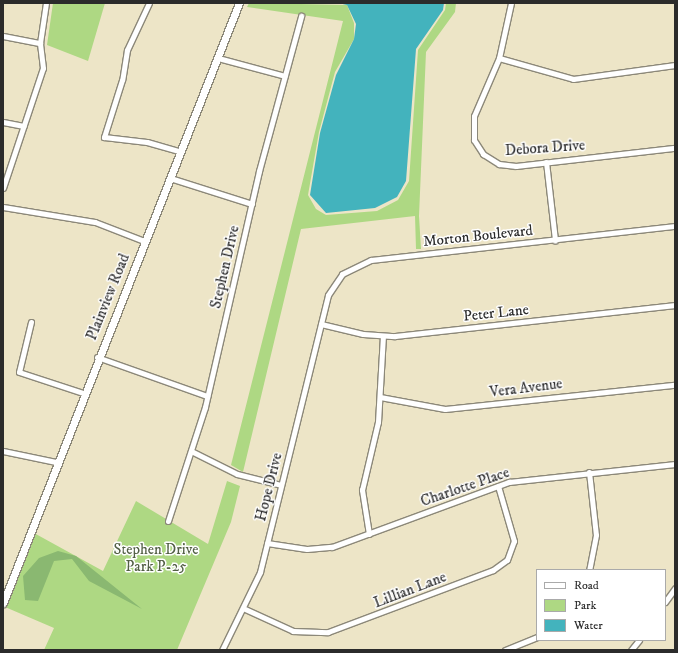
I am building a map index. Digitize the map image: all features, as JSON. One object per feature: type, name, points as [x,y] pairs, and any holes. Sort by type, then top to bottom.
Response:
[{"type":"main road","name":"Plainview Road","points":[[3,603],[97,357],[181,152],[239,3]]},
{"type":"street","points":[[3,188],[43,68],[40,43],[46,3]]},
{"type":"street","points":[[149,3],[127,50],[122,80],[104,137],[147,142],[181,152]]},
{"type":"street","name":"Debora Drive","points":[[511,3],[499,58],[474,116],[474,140],[483,154],[499,164],[546,162],[675,148]]},
{"type":"street","name":"Stephen Drive","points":[[168,521],[208,396],[252,204],[301,16]]},
{"type":"street","points":[[3,36],[40,43]]},
{"type":"street","points":[[218,58],[285,76]]},
{"type":"street","points":[[499,58],[573,79],[675,65]]},
{"type":"street","points":[[3,122],[24,126]]},
{"type":"street","points":[[546,162],[555,240]]},
{"type":"street","points":[[170,178],[252,204]]},
{"type":"street","points":[[3,207],[95,222],[144,241]]},
{"type":"street","name":"Morton Boulevard","points":[[321,324],[333,284],[348,269],[362,262],[675,226]]},
{"type":"street","name":"Peter Lane","points":[[321,324],[383,336],[675,305]]},
{"type":"street","points":[[31,322],[19,372],[83,393]]},
{"type":"street","name":"Hope Drive","points":[[222,650],[245,609],[267,543],[321,324]]},
{"type":"street","points":[[369,534],[362,490],[380,398],[383,336]]},
{"type":"street","points":[[97,357],[208,396]]},
{"type":"street","name":"Vera Avenue","points":[[380,398],[450,408],[675,385]]},
{"type":"street","points":[[191,450],[237,474],[281,485]]},
{"type":"street","points":[[3,451],[32,454],[56,462]]},
{"type":"street","name":"Charlotte Place","points":[[267,543],[320,548],[369,534],[498,486],[522,480],[675,464]]},
{"type":"street","points":[[589,472],[596,535],[589,569]]},
{"type":"street","name":"Lillian Lane","points":[[245,609],[293,631],[328,632],[493,570],[507,560],[514,541],[498,486]]},
{"type":"street","points":[[666,601],[675,588]]},
{"type":"street","points":[[505,650],[536,637]]},
{"type":"street","points":[[632,650],[637,641]]},
{"type":"green space","points":[[53,3],[105,3],[88,61],[47,45]]},
{"type":"green space","points":[[249,3],[347,5],[354,23],[354,39],[335,72],[319,132],[308,195],[316,209],[326,215],[377,211],[398,200],[409,181],[418,50],[445,10],[446,3],[456,3],[455,12],[426,52],[419,216],[421,249],[416,249],[415,216],[301,229],[243,472],[231,465],[343,21],[247,7]]},
{"type":"green space","name":"Stephen Drive Park P-25","points":[[227,481],[240,486],[231,522],[177,650],[44,650],[54,628],[5,607],[34,533],[103,571],[136,501],[208,544]]},
{"type":"green space","points":[[58,551],[76,556],[142,609],[89,581],[72,559],[54,561],[38,601],[25,600],[23,576],[39,558]]},
{"type":"water","points":[[338,3],[444,3],[443,10],[416,49],[406,181],[397,197],[375,208],[326,213],[310,195],[320,133],[336,75],[354,39],[356,24],[347,5]]}]
